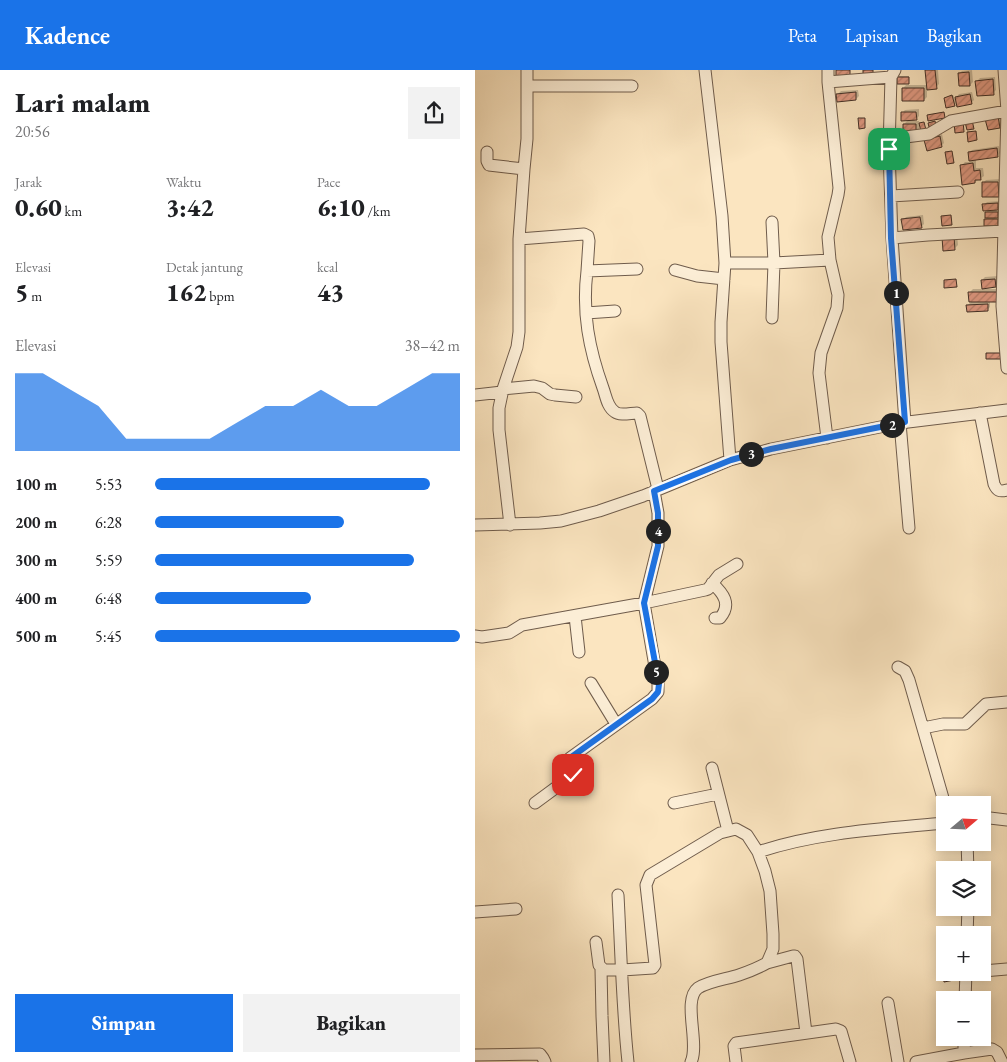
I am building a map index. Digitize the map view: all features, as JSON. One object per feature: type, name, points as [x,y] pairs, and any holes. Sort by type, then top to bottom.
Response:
[{"type":"street","points":[[510,525],[499,430],[499,408],[517,347],[519,332],[519,239],[523,169],[527,139],[527,70]]},
{"type":"street","points":[[705,70],[722,216],[725,263],[721,342],[731,460]]},
{"type":"street","points":[[1004,70],[1007,136],[1003,231],[1007,368]]},
{"type":"street","points":[[827,438],[819,362],[837,308],[838,295],[830,260],[828,237],[839,188],[828,76],[893,74],[890,139],[891,238],[909,528]]},
{"type":"street","points":[[528,86],[632,86]]},
{"type":"street","points":[[890,139],[929,134],[951,121],[1007,111]]},
{"type":"street","points":[[487,152],[489,164],[523,169]]},
{"type":"street","points":[[891,196],[958,192]]},
{"type":"street","points":[[772,222],[774,263],[772,318]]},
{"type":"street","points":[[891,238],[1003,231]]},
{"type":"street","points":[[519,239],[584,234],[588,236],[585,284],[590,347],[609,406],[615,413],[637,413],[643,423],[656,490],[658,513],[658,546],[644,603],[659,684],[658,692],[652,699],[570,758],[569,762],[573,775],[535,803]]},
{"type":"street","points":[[725,263],[830,260]]},
{"type":"street","points":[[587,271],[637,269]]},
{"type":"street","points":[[675,270],[697,276],[724,279]]},
{"type":"street","points":[[586,313],[615,311]]},
{"type":"street","points":[[475,395],[534,386],[542,388],[550,394],[575,397]]},
{"type":"street","points":[[475,525],[510,525],[561,521],[619,504],[731,460],[771,449],[903,423],[1007,410]]},
{"type":"street","points":[[979,413],[994,484],[999,491],[1007,490]]},
{"type":"street","points":[[475,636],[482,637],[509,633],[521,625],[705,590],[719,575],[737,564]]},
{"type":"street","points":[[712,583],[721,590],[725,602],[723,615],[715,618]]},
{"type":"street","points":[[575,616],[579,652]]},
{"type":"street","points":[[898,667],[902,668],[907,674],[942,796]]},
{"type":"street","points":[[591,683],[617,724]]},
{"type":"street","points":[[923,728],[943,724],[965,724],[986,704],[1007,702]]},
{"type":"street","points":[[711,768],[728,831]]},
{"type":"street","points":[[674,803],[718,794]]},
{"type":"street","points":[[991,818],[1007,820]]},
{"type":"street","points":[[758,852],[782,844],[807,839],[887,828],[936,824]]},
{"type":"street","points":[[601,969],[653,968],[655,964],[646,884],[650,875],[720,833],[736,829],[747,836],[758,852],[765,871],[773,934],[773,949],[767,963]]},
{"type":"street","points":[[617,895],[623,1009],[628,1062]]},
{"type":"street","points":[[475,912],[516,910]]},
{"type":"street","points":[[596,942],[601,969],[604,1062]]},
{"type":"street","points":[[691,1062],[694,1051],[691,1008],[693,994],[698,988],[739,975],[767,963],[793,956],[797,959],[807,1032]]},
{"type":"street","points":[[991,971],[1007,969]]},
{"type":"street","points":[[888,1003],[899,1062]]},
{"type":"street","points":[[736,1062],[733,1046],[736,1044],[836,1028],[841,1030],[850,1062]]},
{"type":"street","points":[[964,1046],[964,1053]]},
{"type":"street","points":[[916,1062],[992,1049],[997,1052],[1002,1062]]},
{"type":"street","points":[[475,1055],[540,1054],[545,1062]]},
{"type":"building","points":[[836,70],[850,70],[850,78],[836,79]]},
{"type":"building","points":[[863,70],[873,70],[873,74],[863,74]]},
{"type":"building","points":[[925,70],[935,70],[937,89],[927,90]]},
{"type":"building","points":[[969,72],[970,86],[959,86],[958,73]]},
{"type":"building","points":[[897,77],[909,77],[909,84],[897,84]]},
{"type":"building","points":[[993,79],[994,95],[977,96],[975,81]]},
{"type":"building","points":[[902,88],[924,88],[924,101],[902,101]]},
{"type":"building","points":[[856,92],[856,100],[837,102],[836,94]]},
{"type":"building","points":[[970,94],[972,104],[957,107],[955,97]]},
{"type":"building","points":[[952,95],[955,106],[946,108],[944,98]]},
{"type":"building","points":[[901,112],[916,112],[917,120],[901,121]]},
{"type":"building","points":[[944,112],[945,118],[928,121],[927,115]]},
{"type":"building","points":[[998,116],[1000,128],[988,130],[985,119]]},
{"type":"building","points":[[858,118],[865,118],[865,128],[859,129]]},
{"type":"building","points":[[972,120],[974,129],[967,130],[965,122]]},
{"type":"building","points":[[935,121],[936,126],[929,127],[928,123]]},
{"type":"building","points":[[963,121],[964,132],[955,133],[954,122]]},
{"type":"building","points":[[924,122],[926,130],[921,132],[919,123]]},
{"type":"building","points":[[903,124],[916,124],[916,133],[903,133]]},
{"type":"building","points":[[976,131],[977,140],[968,142],[967,132]]},
{"type":"building","points":[[871,136],[887,136],[887,144],[871,145]]},
{"type":"building","points":[[940,136],[942,147],[927,151],[924,140]]},
{"type":"building","points":[[997,148],[998,157],[969,161],[968,152]]},
{"type":"building","points":[[887,150],[888,161],[877,162],[876,151]]},
{"type":"building","points":[[952,151],[954,163],[947,164],[945,152]]},
{"type":"building","points":[[902,152],[903,164],[894,164],[894,153]]},
{"type":"building","points":[[973,163],[974,171],[980,170],[981,180],[975,180],[975,183],[962,185],[960,165]]},
{"type":"building","points":[[982,182],[998,182],[999,197],[982,197]]},
{"type":"building","points":[[998,203],[998,210],[983,211],[982,204]]},
{"type":"building","points":[[985,212],[998,212],[998,218],[985,218]]},
{"type":"building","points":[[951,215],[952,225],[942,226],[941,216]]},
{"type":"building","points":[[920,217],[922,228],[903,230],[901,219]]},
{"type":"building","points":[[984,219],[998,219],[998,226],[984,226]]},
{"type":"building","points":[[954,236],[955,250],[943,251],[942,237]]},
{"type":"building","points":[[956,279],[957,287],[944,288],[944,280]]},
{"type":"building","points":[[995,279],[996,287],[982,289],[981,280]]},
{"type":"building","points":[[968,292],[999,292],[999,302],[969,302]]},
{"type":"building","points":[[988,304],[988,311],[967,312],[966,305]]},
{"type":"building","points":[[986,353],[1000,353],[1001,359],[986,359]]},
{"type":"route","points":[[573,775],[569,762],[570,758],[652,699],[658,692],[659,684],[644,603],[658,546],[658,513],[654,491],[731,460],[771,449],[905,422],[891,238],[889,149]]}]
